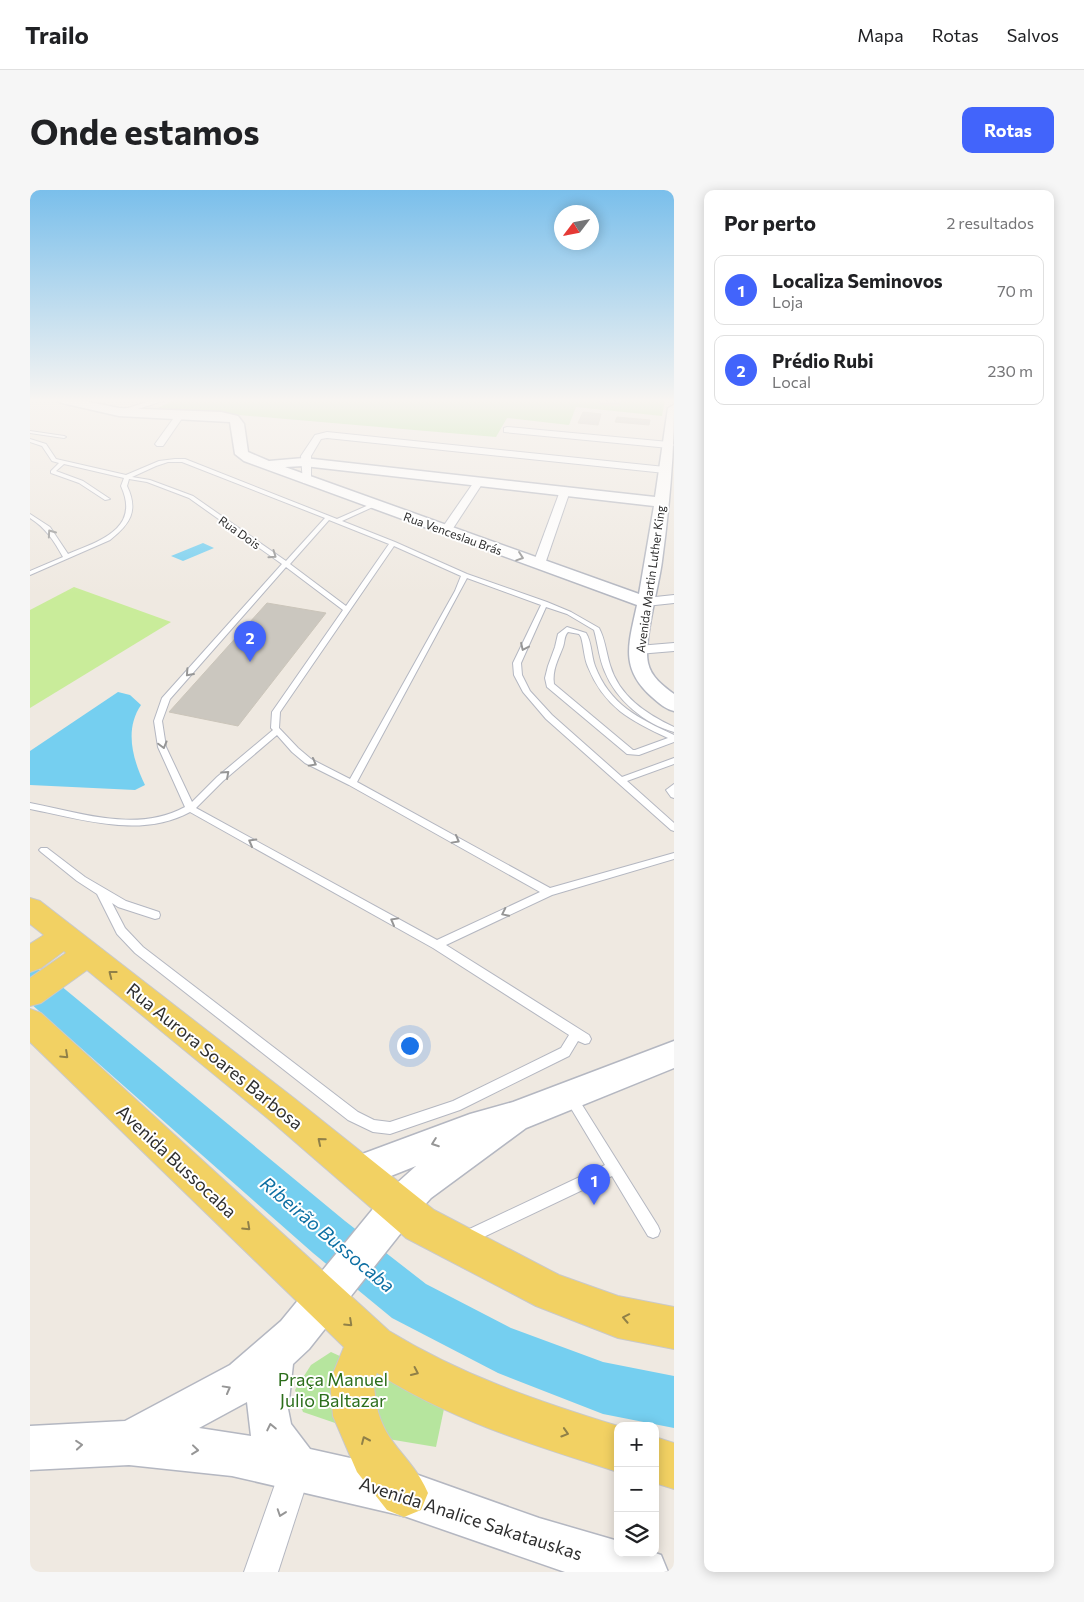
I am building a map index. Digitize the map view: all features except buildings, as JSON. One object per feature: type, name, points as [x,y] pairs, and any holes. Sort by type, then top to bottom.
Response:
[{"type":"main road","name":"Rua Aurora Soares Barbosa","points":[[30,908],[60,952],[358,1172],[420,1224],[550,1292],[618,1317],[674,1328]]},
{"type":"main road","points":[[30,994],[60,952]]},
{"type":"main road","name":"Avenida Bussocaba","points":[[30,1022],[329,1294],[374,1346],[404,1367],[526,1420],[614,1448]]},
{"type":"main road","points":[[374,1346],[360,1360],[352,1382],[355,1416],[373,1456],[404,1493]]},
{"type":"main road","points":[[659,1461],[674,1466]]},
{"type":"street","name":"Rua Venceslau Brás","points":[[264,464],[646,602]]},
{"type":"street","points":[[304,464],[306,480]]},
{"type":"street","points":[[327,464],[661,502]]},
{"type":"street","points":[[612,464],[665,470]]},
{"type":"street","name":"Avenida Martin Luther King","points":[[666,464],[654,562],[638,650],[638,663],[647,682],[674,705]]},
{"type":"street","points":[[446,531],[479,481]]},
{"type":"street","points":[[539,564],[565,491]]},
{"type":"street","points":[[646,602],[674,599]]},
{"type":"street","points":[[638,650],[674,647]]},
{"type":"street","points":[[358,1172],[462,1133],[514,1117],[674,1054]]},
{"type":"street","points":[[130,1442],[245,1380],[273,1357],[295,1335],[399,1206],[418,1186],[514,1117]]},
{"type":"street","points":[[261,1572],[296,1467],[271,1433],[267,1409],[273,1357]]},
{"type":"street","name":"Avenida Analice Sakatauskas","points":[[32,1449],[130,1442],[232,1454],[404,1493],[539,1542],[644,1572]]},
{"type":"lane","points":[[60,464],[53,472],[81,482],[106,499]]},
{"type":"lane","name":"Rua Dois","points":[[73,464],[148,481],[191,497],[348,610]]},
{"type":"lane","points":[[30,573],[108,540],[122,526],[131,507],[132,500],[124,482],[127,477],[156,464]]},
{"type":"lane","points":[[194,464],[394,544],[465,575],[569,613],[597,629],[615,688],[653,721],[674,730]]},
{"type":"lane","points":[[274,502],[280,499]]},
{"type":"lane","points":[[337,521],[373,505]]},
{"type":"lane","points":[[30,516],[45,524],[53,532],[66,557]]},
{"type":"lane","points":[[101,891],[121,931],[139,950],[353,1116],[373,1126],[390,1128],[456,1106],[566,1052],[581,1036],[437,945],[190,808],[162,747],[158,721],[166,698],[328,518]]},
{"type":"lane","points":[[394,544],[276,712],[274,721],[276,732],[308,761],[352,782],[549,892]]},
{"type":"lane","points":[[352,782],[458,591],[465,575]]},
{"type":"lane","points":[[545,603],[517,663],[518,675],[527,692],[549,717],[674,828]]},
{"type":"lane","points":[[567,630],[582,633],[586,638],[586,650],[591,667],[608,697],[624,711],[674,739],[636,753],[630,752],[550,685],[548,677],[551,664],[562,642],[562,634],[567,630]]},
{"type":"lane","points":[[30,806],[124,823],[154,822],[176,816],[190,808],[254,749],[276,732]]},
{"type":"lane","points":[[621,780],[674,761]]},
{"type":"lane","points":[[674,787],[670,790],[674,795]]},
{"type":"lane","points":[[44,850],[81,879],[122,904],[155,915]]},
{"type":"lane","points":[[437,945],[549,892],[674,856]]},
{"type":"lane","points":[[570,1095],[654,1231]]},
{"type":"lane","points":[[456,1244],[614,1168]]},
{"type":"green space","points":[[74,587],[171,622],[30,708],[30,610]]},
{"type":"green space","name":"Praça Manuel Julio Baltazar","points":[[331,1352],[445,1404],[436,1447],[376,1437],[303,1412],[295,1390],[311,1365]]},
{"type":"water","points":[[203,543],[214,548],[183,561],[171,556]]},
{"type":"water","points":[[118,692],[130,695],[141,705],[133,725],[132,745],[145,785],[135,790],[30,785],[30,751]]},
{"type":"waterway","name":"Ribeirão Bussocaba","points":[[30,981],[329,1237],[409,1301],[498,1348],[603,1388],[674,1402]]},
{"type":"place","name":"Prédio Rubi","points":[[250,662]]},
{"type":"place","name":"Localiza Seminovos","points":[[594,1205]]}]
